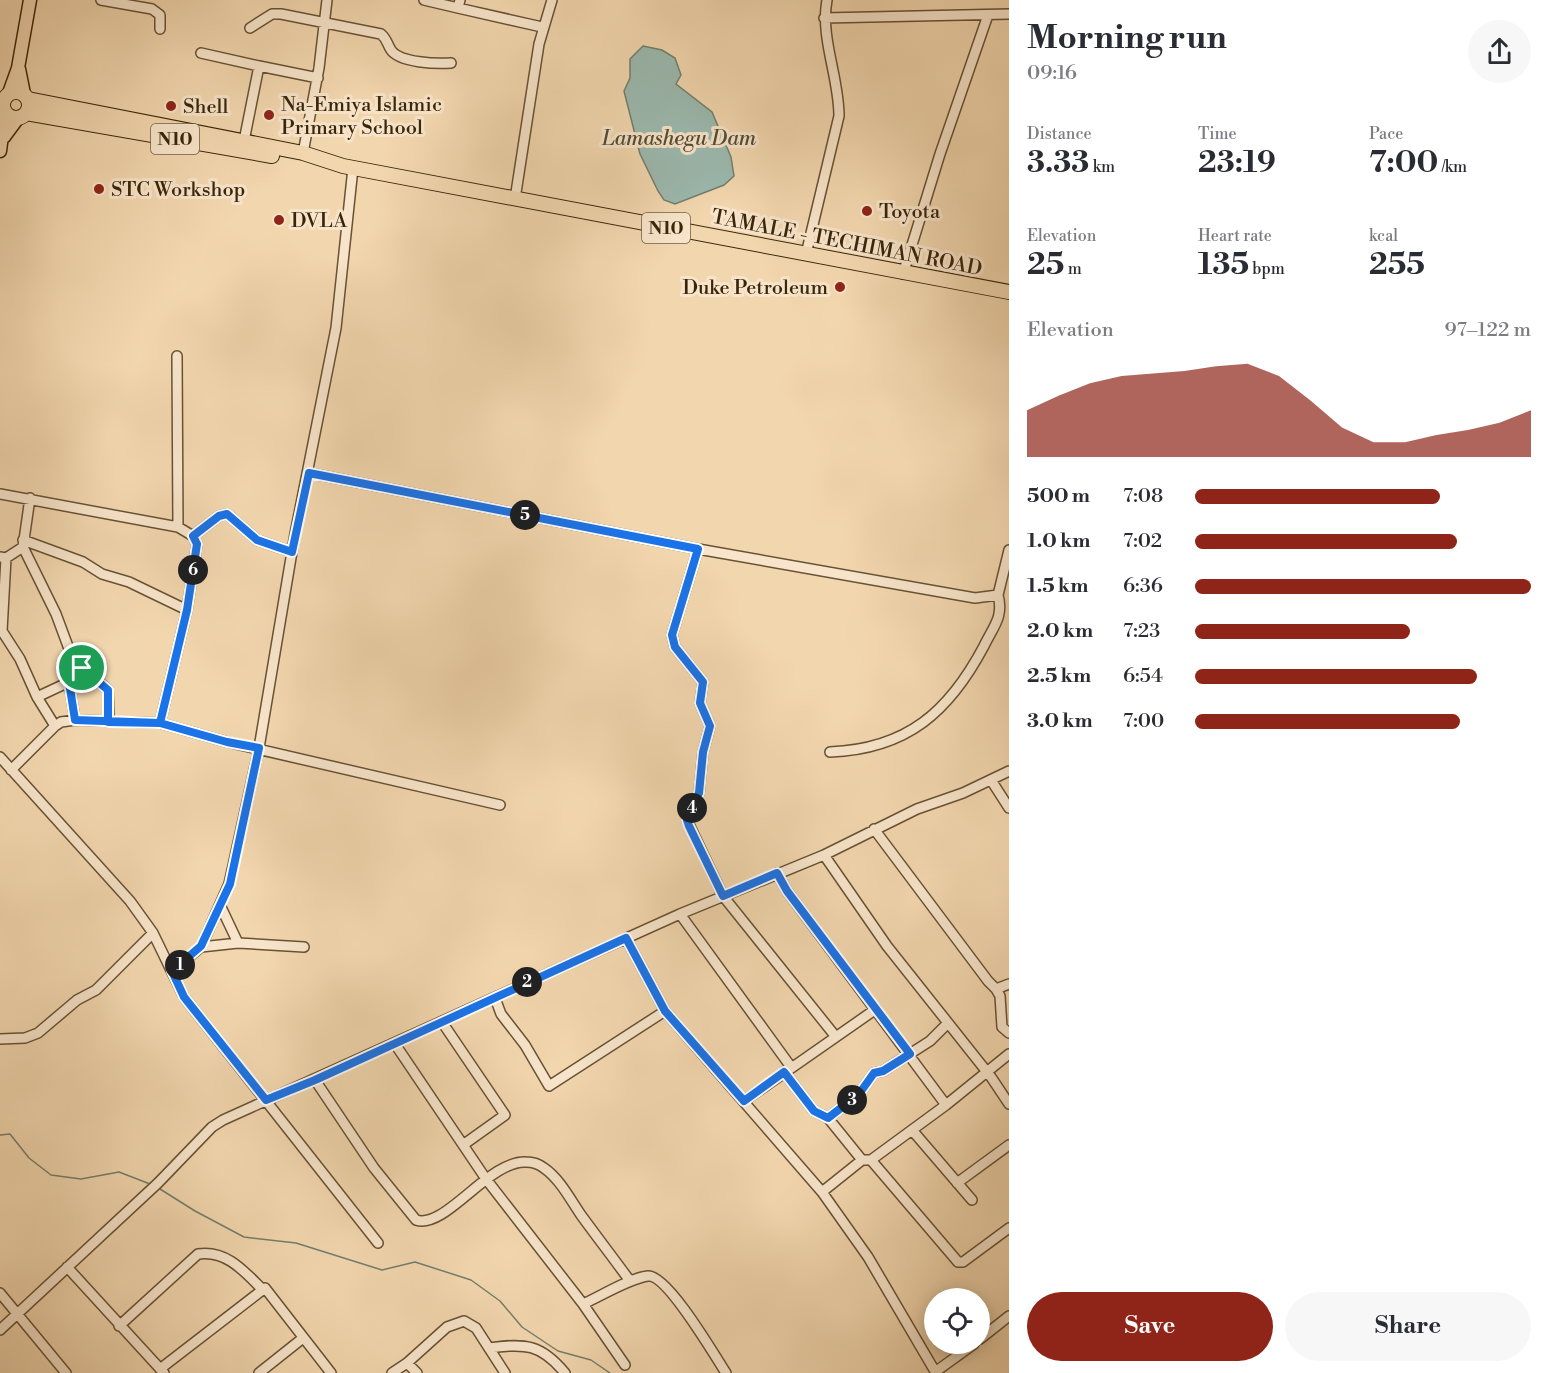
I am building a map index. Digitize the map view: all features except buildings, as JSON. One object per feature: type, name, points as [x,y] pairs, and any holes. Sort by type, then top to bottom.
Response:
[{"type":"highway","name":"N10","points":[[12,104],[206,139],[313,162],[324,161]]},
{"type":"highway","name":"N10","points":[[206,139],[244,141],[303,153],[324,161]]},
{"type":"highway","name":"TAMALE - TECHIMAN ROAD","points":[[324,161],[903,274],[1009,292]]},
{"type":"main road","points":[[0,151],[12,104],[30,0]]},
{"type":"street","points":[[101,0],[152,9],[160,15],[160,29]]},
{"type":"street","points":[[303,153],[318,78],[327,0]]},
{"type":"street","points":[[424,0],[459,4],[542,27]]},
{"type":"street","points":[[515,199],[542,27],[552,0]]},
{"type":"street","points":[[806,254],[839,116],[839,94],[824,18],[827,0]]},
{"type":"street","points":[[250,28],[276,14],[325,22],[381,34],[394,53],[407,59],[436,65],[451,63]]},
{"type":"street","points":[[824,18],[1009,14]]},
{"type":"street","points":[[903,274],[940,154],[988,15]]},
{"type":"street","points":[[201,53],[318,78]]},
{"type":"street","points":[[244,141],[259,66]]},
{"type":"street","points":[[172,971],[201,946],[209,923],[230,884],[259,748],[292,552],[336,328],[353,168]]},
{"type":"street","points":[[177,356],[177,527]]},
{"type":"street","points":[[309,473],[698,549],[975,598],[998,595]]},
{"type":"street","points":[[0,494],[177,527],[193,536],[197,544],[187,610],[160,723]]},
{"type":"street","points":[[30,498],[23,544],[56,614],[69,649],[82,668],[108,690],[108,722]]},
{"type":"street","points":[[193,536],[219,516],[227,514],[257,540],[292,552]]},
{"type":"street","points":[[23,544],[3,557],[2,631],[20,659],[37,698],[55,726]]},
{"type":"street","points":[[23,544],[129,582],[187,610]]},
{"type":"street","points":[[698,549],[672,642],[703,682],[700,703],[710,726],[703,752],[699,793],[687,820],[723,896],[836,1037]]},
{"type":"street","points":[[830,753],[873,748],[921,725],[939,712],[971,671],[1000,618],[1001,606],[998,595],[1009,553]]},
{"type":"street","points":[[37,698],[69,682],[82,668]]},
{"type":"street","points":[[69,682],[75,720]]},
{"type":"street","points":[[11,770],[61,722],[75,720],[160,723],[227,742],[500,805]]},
{"type":"street","points":[[0,758],[130,901],[153,933],[184,997],[378,1243]]},
{"type":"street","points":[[0,1330],[158,1183],[212,1127],[266,1100],[315,1080],[626,938],[824,855],[874,829],[1009,771]]},
{"type":"street","points":[[991,780],[1009,808]]},
{"type":"street","points":[[874,829],[967,956],[996,989],[1000,996],[1002,1027],[1009,1034]]},
{"type":"street","points":[[824,855],[887,946],[947,1024],[987,1071],[1009,1104]]},
{"type":"street","points":[[777,873],[787,891],[946,1105]]},
{"type":"street","points":[[220,905],[238,943]]},
{"type":"street","points":[[680,914],[814,1111],[828,1118],[958,1262],[963,1262],[1009,1228]]},
{"type":"street","points":[[0,1039],[25,1038],[38,1033],[77,1000],[96,990],[153,933]]},
{"type":"street","points":[[626,938],[665,1011],[822,1192],[868,1257],[935,1373],[961,1354]]},
{"type":"street","points":[[201,946],[238,943],[304,947]]},
{"type":"street","points":[[996,989],[1009,984]]},
{"type":"street","points":[[495,998],[501,1014],[525,1045],[549,1086],[665,1011]]},
{"type":"street","points":[[744,1101],[876,1009]]},
{"type":"street","points":[[442,1022],[505,1115],[463,1144]]},
{"type":"street","points":[[828,1118],[859,1094],[874,1073],[883,1071],[910,1054],[937,1035],[947,1024]]},
{"type":"street","points":[[394,1044],[486,1179],[583,1304],[625,1365]]},
{"type":"street","points":[[822,1192],[946,1105],[1009,1054]]},
{"type":"street","points":[[315,1080],[374,1168],[416,1220],[422,1222],[436,1218],[486,1179],[519,1162],[532,1162],[544,1168],[559,1182],[630,1281]]},
{"type":"street","points":[[912,1130],[972,1200]]},
{"type":"street","points":[[957,1183],[1009,1145]]},
{"type":"street","points":[[119,1326],[198,1254],[210,1252],[235,1262],[262,1288],[268,1289],[331,1373]]},
{"type":"street","points":[[67,1267],[162,1371],[262,1288]]},
{"type":"street","points":[[583,1304],[630,1281],[648,1276],[658,1278],[665,1284],[726,1373]]},
{"type":"street","points":[[0,1293],[19,1313],[66,1373]]},
{"type":"street","points":[[990,1332],[1009,1316]]},
{"type":"street","points":[[392,1373],[407,1363],[447,1327],[459,1321],[472,1325],[505,1373]]},
{"type":"street","points":[[259,1373],[303,1338]]},
{"type":"street","points":[[489,1348],[523,1345],[535,1348],[548,1355],[565,1373]]},
{"type":"street","points":[[407,1363],[417,1373]]},
{"type":"water","name":"Lamashegu Dam","points":[[643,46],[662,50],[675,58],[681,75],[676,84],[712,112],[731,157],[734,176],[724,185],[675,204],[664,200],[640,154],[624,91],[630,78],[630,59]]},
{"type":"waterway","points":[[0,1135],[10,1134],[29,1158],[51,1175],[81,1179],[119,1172],[150,1184]]},
{"type":"waterway","points":[[160,1189],[244,1237],[296,1243],[382,1270],[415,1262],[471,1280],[500,1301],[522,1327],[558,1351],[591,1360],[610,1373]]},
{"type":"place","name":"Shell","points":[[171,106]]},
{"type":"place","name":"Na-Emiya Islamic Primary School","points":[[269,115]]},
{"type":"place","name":"STC Workshop","points":[[99,189]]},
{"type":"place","name":"Toyota","points":[[867,211]]},
{"type":"place","name":"DVLA","points":[[279,220]]},
{"type":"place","name":"Duke Petroleum","points":[[840,287]]},
{"type":"route","points":[[82,668],[69,682],[75,720],[108,722],[160,723],[187,610],[197,544],[193,536],[214,519],[227,514],[257,540],[292,552],[309,473],[698,549],[672,635],[675,647],[703,682],[700,703],[710,726],[703,752],[699,793],[688,815],[689,826],[723,896],[777,873],[787,891],[910,1054],[883,1071],[874,1073],[859,1094],[828,1118],[814,1111],[784,1072],[744,1101],[665,1011],[626,938],[315,1080],[266,1100],[197,1016],[184,997],[172,971],[201,946],[209,923],[230,884],[259,748],[227,742],[160,723],[108,722],[108,690],[82,668]]}]
